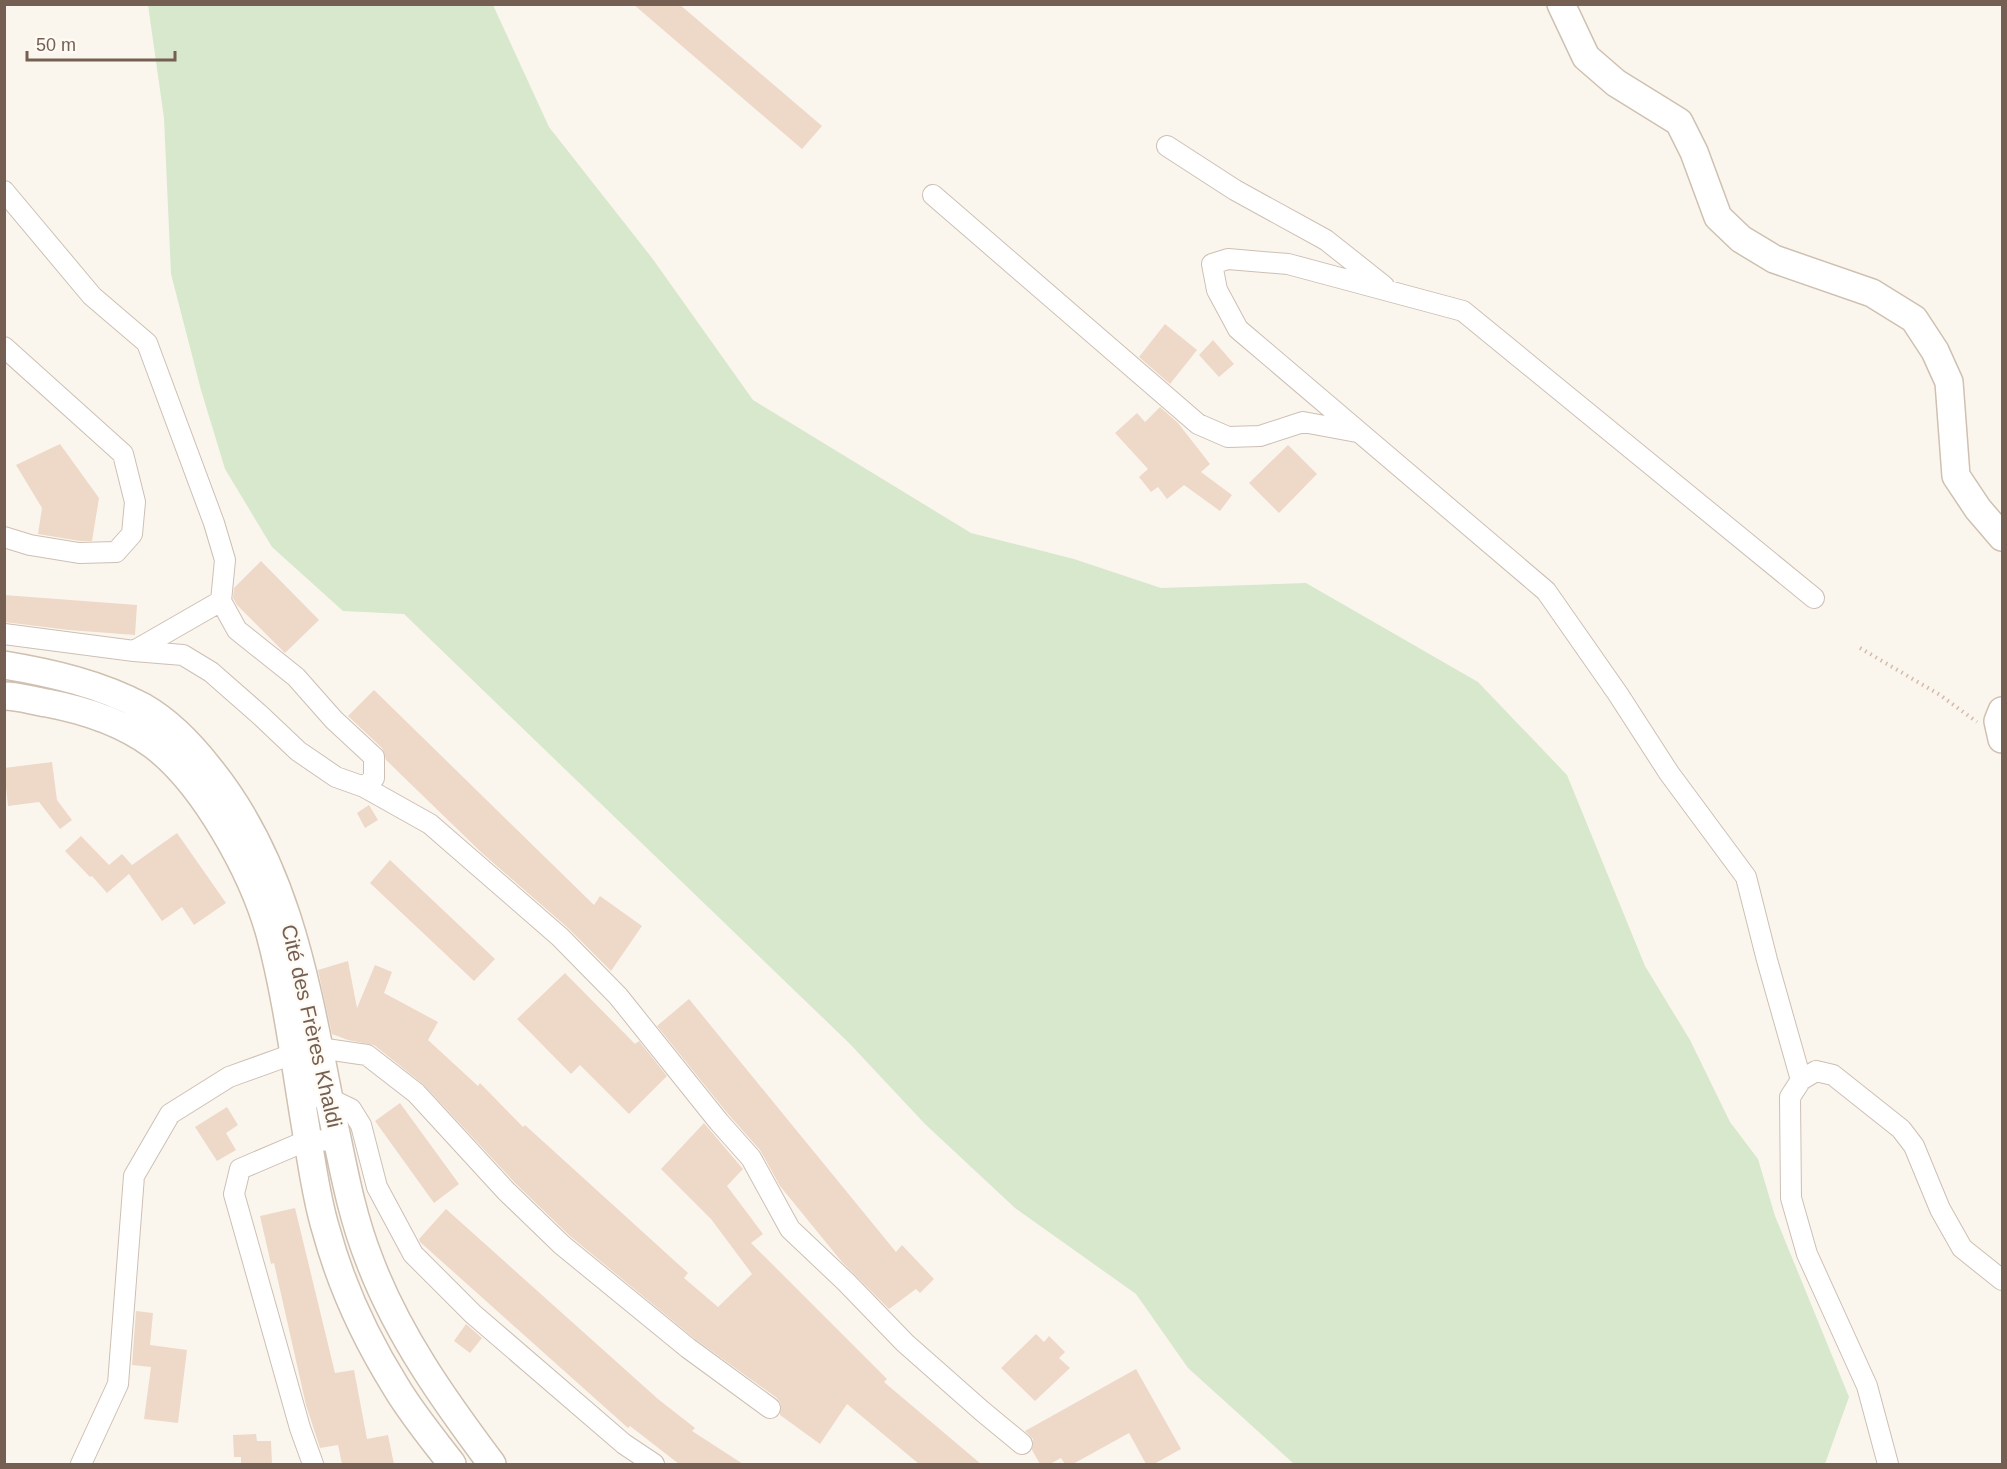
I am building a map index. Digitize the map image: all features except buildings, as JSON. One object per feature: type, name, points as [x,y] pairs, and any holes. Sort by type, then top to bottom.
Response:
[{"type":"main road","points":[[1561,4],[1586,57],[1616,82],[1679,122],[1694,152],[1718,217],[1741,239],[1774,259],[1872,293],[1914,319],[1935,351],[1949,382],[1956,476],[1978,509],[2002,537]]},
{"type":"main road","name":"Cité des Frères Khaldi","points":[[4,665],[47,672],[98,688],[143,708],[169,725],[197,753],[228,790],[256,839],[276,882],[301,963],[347,1188],[368,1257],[390,1308],[422,1364],[458,1419],[492,1464]]},
{"type":"main road","name":"Cité des Frères Khaldi","points":[[4,696],[81,709],[127,729],[154,746],[192,785],[234,847],[254,888],[269,931],[279,972],[325,1229],[350,1298],[396,1387],[452,1464]]},
{"type":"street","points":[[1167,146],[1234,190],[1326,240],[1391,292]]},
{"type":"street","points":[[4,191],[92,296],[147,343],[214,523],[225,560],[221,601],[237,630],[296,676],[334,720],[374,757],[374,778],[364,787]]},
{"type":"street","points":[[933,195],[1198,424],[1228,437],[1260,436],[1303,422],[1360,433]]},
{"type":"street","points":[[1801,1080],[1746,877],[1669,773],[1618,694],[1546,591],[1238,329],[1217,290],[1212,264],[1228,259],[1288,264],[1463,311],[1814,598]]},
{"type":"street","points":[[4,347],[123,454],[135,502],[132,534],[117,552],[79,553],[30,545],[4,537]]},
{"type":"street","points":[[134,651],[221,601]]},
{"type":"street","points":[[4,634],[183,655],[210,672],[298,751],[336,777],[364,787],[430,824],[560,936],[618,996],[719,1122],[751,1158],[790,1229],[905,1343],[982,1411],[1023,1443]]},
{"type":"street","points":[[81,1464],[118,1384],[134,1176],[170,1114],[229,1077],[293,1054],[319,1048],[367,1055],[416,1094],[506,1191],[562,1245],[688,1348],[770,1408]]},
{"type":"street","points":[[1888,1464],[1868,1386],[1807,1254],[1791,1198],[1790,1097],[1801,1080],[1816,1071],[1833,1075],[1901,1129],[1914,1146],[1940,1209],[1962,1248],[2002,1280]]},
{"type":"street","points":[[301,1098],[328,1098],[351,1109],[361,1125],[377,1187],[413,1254],[473,1314],[624,1443],[654,1464]]},
{"type":"street","points":[[314,1464],[300,1428],[234,1194],[240,1169],[308,1140],[337,1141]]},
{"type":"path","points":[[1860,648],[1996,726]]},
{"type":"green space","points":[[148,5],[493,5],[549,127],[652,258],[753,400],[971,533],[1074,559],[1161,588],[1306,583],[1478,682],[1567,775],[1645,966],[1690,1040],[1730,1122],[1758,1159],[1775,1216],[1849,1397],[1825,1464],[1294,1464],[1188,1368],[1136,1294],[1015,1208],[925,1124],[849,1043],[404,614],[343,611],[272,547],[225,469],[201,390],[171,274],[164,118]]}]
